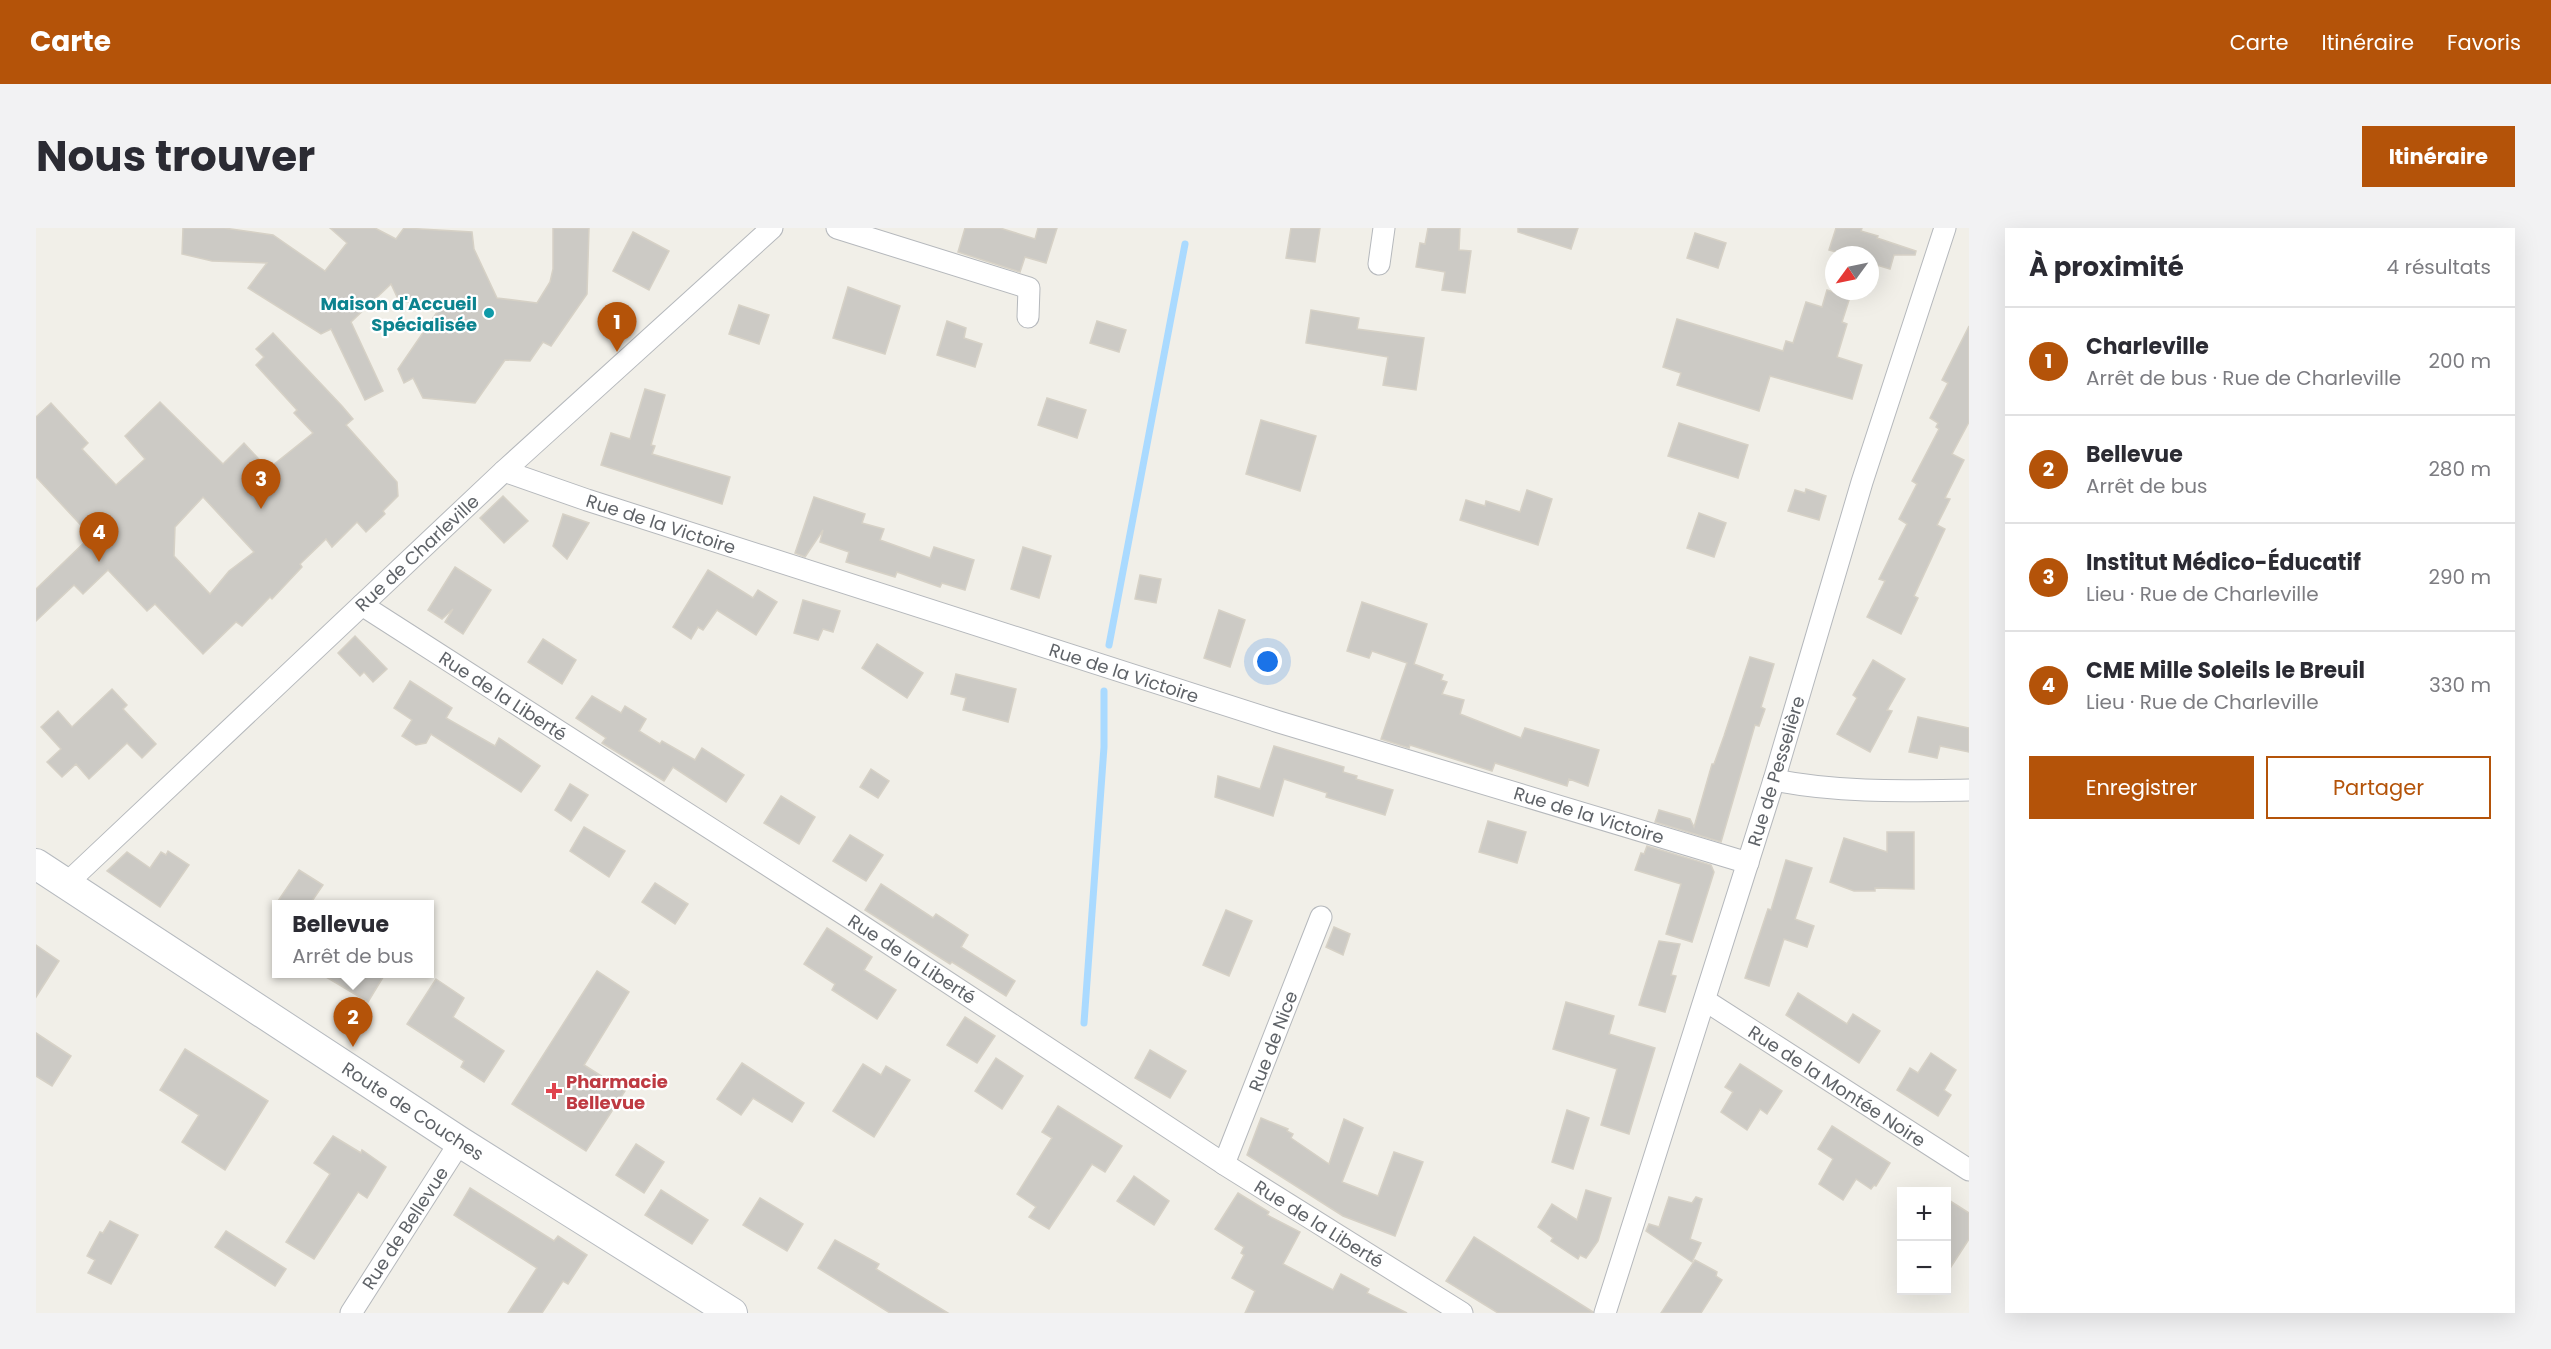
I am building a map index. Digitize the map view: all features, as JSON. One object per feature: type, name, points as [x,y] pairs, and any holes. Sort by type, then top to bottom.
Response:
[{"type":"main road","name":"Route de Couches","points":[[36,864],[460,1142],[732,1313]]},
{"type":"street","name":"Rue de Charleville","points":[[66,884],[504,471],[772,228]]},
{"type":"street","points":[[837,228],[1029,288],[1028,317]]},
{"type":"street","points":[[1379,264],[1384,228]]},
{"type":"street","name":"Rue de Pesselière","points":[[1605,1313],[1706,1001],[1862,482],[1945,228]]},
{"type":"street","name":"Rue de la Victoire","points":[[504,471],[675,529],[1268,718],[1748,863]]},
{"type":"street","name":"Rue de la Liberté","points":[[362,605],[840,911],[1224,1164],[1462,1313]]},
{"type":"street","points":[[1774,780],[1808,787],[1851,791],[1969,790]]},
{"type":"street","name":"Rue de Nice","points":[[1224,1164],[1321,917]]},
{"type":"street","name":"Rue de la Montée Noire","points":[[1706,1001],[1969,1170]]},
{"type":"street","name":"Rue de Bellevue","points":[[351,1313],[460,1142]]},
{"type":"building","points":[[183,228],[224,228],[273,235],[325,271],[347,243],[330,228],[375,228],[396,239],[404,228],[472,232],[474,249],[497,298],[537,303],[550,282],[553,269],[553,228],[589,228],[587,294],[551,346],[543,342],[530,361],[505,360],[475,403],[423,398],[413,378],[404,383],[398,369],[442,305],[399,301],[391,284],[351,322],[383,391],[365,400],[331,329],[321,334],[248,288],[267,263],[212,261],[182,254]]},
{"type":"building","points":[[965,228],[1000,228],[1035,239],[1038,228],[1057,228],[1046,263],[1025,257],[1020,272],[958,252]]},
{"type":"building","points":[[1291,228],[1320,228],[1315,262],[1286,258]]},
{"type":"building","points":[[1428,228],[1460,228],[1459,250],[1471,251],[1465,293],[1442,290],[1445,272],[1416,267],[1420,243],[1425,244]]},
{"type":"building","points":[[1518,228],[1578,228],[1571,249],[1518,232]]},
{"type":"building","points":[[1836,228],[1862,228],[1861,231],[1878,236],[1877,238],[1916,251],[1915,255],[1894,255],[1890,269],[1879,266],[1879,246],[1830,246]]},
{"type":"building","points":[[633,232],[669,251],[649,290],[613,271]]},
{"type":"building","points":[[1695,233],[1726,243],[1718,268],[1687,258]]},
{"type":"building","points":[[848,287],[900,306],[885,354],[833,338]]},
{"type":"building","points":[[1825,297],[1825,300],[1849,300],[1842,322],[1847,324],[1837,357],[1862,365],[1852,399],[1770,376],[1759,411],[1677,385],[1681,373],[1663,367],[1677,319],[1783,351],[1786,341],[1793,343],[1806,302],[1822,307]]},
{"type":"building","points":[[739,305],[769,315],[759,344],[729,334]]},
{"type":"building","points":[[1311,310],[1359,318],[1357,329],[1424,338],[1416,390],[1383,385],[1388,357],[1306,343]]},
{"type":"building","points":[[947,321],[966,328],[964,338],[982,344],[975,367],[937,355]]},
{"type":"building","points":[[1097,321],[1126,330],[1119,352],[1090,343]]},
{"type":"building","points":[[1969,326],[1969,422],[1952,454],[1964,460],[1945,498],[1950,499],[1937,525],[1945,529],[1914,596],[1918,598],[1901,634],[1867,617],[1885,581],[1879,579],[1907,524],[1899,519],[1917,484],[1912,481],[1939,429],[1936,427],[1938,423],[1930,418],[1948,383],[1942,380]]},
{"type":"building","points":[[273,333],[353,419],[346,425],[397,482],[398,496],[383,511],[385,514],[366,532],[357,522],[332,547],[326,539],[300,564],[302,567],[272,599],[270,597],[242,626],[236,622],[203,654],[155,604],[147,611],[108,570],[83,594],[74,585],[36,621],[36,589],[91,536],[36,477],[36,417],[51,403],[88,443],[82,449],[116,485],[145,459],[125,436],[160,402],[223,464],[244,443],[268,469],[313,433],[294,413],[297,410],[256,365],[264,357],[256,349]],"holes":[[[203,497],[254,552],[229,571],[210,594],[174,556],[175,527]]]},
{"type":"building","points":[[645,389],[665,395],[651,445],[655,446],[652,454],[730,477],[722,504],[601,465],[611,433],[630,439]]},
{"type":"building","points":[[1047,398],[1086,410],[1077,438],[1038,425]]},
{"type":"building","points":[[1261,420],[1316,436],[1300,491],[1246,474]]},
{"type":"building","points":[[1679,423],[1748,445],[1738,478],[1668,456]]},
{"type":"building","points":[[1806,489],[1826,496],[1819,520],[1788,511],[1795,490],[1805,493]]},
{"type":"building","points":[[1527,490],[1552,499],[1538,545],[1460,520],[1466,500],[1485,506],[1486,501],[1520,512]]},
{"type":"building","points":[[503,496],[528,521],[504,543],[480,518]]},
{"type":"building","points":[[814,497],[865,514],[862,523],[884,529],[880,540],[930,558],[934,547],[974,560],[965,590],[942,583],[940,587],[897,572],[895,577],[846,562],[849,552],[820,542],[823,530],[805,557],[795,553]]},
{"type":"building","points":[[1699,513],[1726,523],[1714,557],[1687,548]]},
{"type":"building","points":[[563,514],[589,523],[567,559],[553,546]]},
{"type":"building","points":[[1023,547],[1051,556],[1039,598],[1011,589]]},
{"type":"building","points":[[455,567],[491,590],[463,634],[445,622],[453,609],[442,619],[428,610]]},
{"type":"building","points":[[708,570],[753,598],[758,590],[777,602],[756,635],[717,610],[703,630],[698,627],[691,639],[673,627]]},
{"type":"building","points":[[1140,575],[1161,579],[1156,603],[1135,599]]},
{"type":"building","points":[[803,600],[840,611],[833,632],[823,629],[818,640],[794,633]]},
{"type":"building","points":[[1362,602],[1427,624],[1414,664],[1443,675],[1441,680],[1447,682],[1442,694],[1464,700],[1460,714],[1521,738],[1525,728],[1599,750],[1588,786],[1569,779],[1567,786],[1495,763],[1492,771],[1410,745],[1409,748],[1381,739],[1407,663],[1372,651],[1369,658],[1347,651]]},
{"type":"building","points":[[1219,610],[1245,620],[1230,667],[1204,658]]},
{"type":"building","points":[[355,636],[387,669],[373,682],[364,672],[360,676],[338,653]]},
{"type":"building","points":[[543,639],[576,660],[562,684],[528,662]]},
{"type":"building","points":[[877,644],[923,673],[907,698],[862,668]]},
{"type":"building","points":[[1750,657],[1774,664],[1761,707],[1765,709],[1759,726],[1755,725],[1721,842],[1655,822],[1659,810],[1690,819],[1694,827],[1712,764],[1714,764],[1724,736]]},
{"type":"building","points":[[1873,660],[1905,679],[1887,710],[1892,711],[1870,752],[1837,734],[1857,698],[1853,695]]},
{"type":"building","points":[[956,674],[1016,689],[1008,722],[963,710],[966,698],[951,694]]},
{"type":"building","points":[[410,681],[452,708],[446,718],[495,746],[499,738],[540,766],[521,792],[431,734],[426,743],[416,745],[402,736],[412,720],[394,708]]},
{"type":"building","points":[[112,689],[127,705],[123,709],[156,744],[142,758],[127,743],[89,779],[76,764],[62,777],[47,762],[61,749],[41,727],[58,711],[72,727]]},
{"type":"building","points":[[592,696],[621,713],[625,706],[646,719],[639,731],[660,744],[662,741],[695,760],[702,748],[744,775],[726,802],[673,767],[664,781],[602,743],[606,738],[576,718]]},
{"type":"building","points":[[1918,717],[1969,728],[1969,752],[1940,746],[1937,758],[1909,752]]},
{"type":"building","points":[[1274,746],[1344,767],[1343,772],[1357,776],[1356,779],[1393,790],[1385,815],[1326,797],[1327,793],[1284,779],[1273,816],[1215,797],[1218,776],[1260,789]]},
{"type":"building","points":[[871,769],[889,781],[878,798],[860,787]]},
{"type":"building","points":[[570,784],[588,795],[571,821],[555,810]]},
{"type":"building","points":[[781,796],[815,817],[799,844],[764,823]]},
{"type":"building","points":[[1488,821],[1526,832],[1517,863],[1479,852]]},
{"type":"building","points":[[584,827],[625,851],[609,877],[570,851]]},
{"type":"building","points":[[1887,832],[1914,832],[1914,889],[1875,888],[1875,891],[1854,891],[1830,882],[1844,838],[1887,852]]},
{"type":"building","points":[[850,835],[883,855],[866,881],[833,861]]},
{"type":"building","points":[[1647,846],[1711,865],[1714,872],[1692,942],[1666,934],[1681,884],[1635,870],[1641,853],[1644,854]]},
{"type":"building","points":[[168,851],[189,865],[160,907],[107,871],[127,852],[150,868],[161,852],[166,855]]},
{"type":"building","points":[[1786,860],[1812,868],[1795,919],[1814,926],[1807,947],[1784,939],[1769,986],[1745,978],[1768,909],[1771,910]]},
{"type":"building","points":[[299,870],[323,885],[313,900],[279,900]]},
{"type":"building","points":[[655,883],[688,904],[675,924],[642,902]]},
{"type":"building","points":[[881,884],[933,918],[936,914],[968,935],[961,947],[1015,981],[1006,996],[952,962],[950,964],[865,910]]},
{"type":"building","points":[[1226,910],[1252,921],[1229,976],[1203,965]]},
{"type":"building","points":[[1334,927],[1350,934],[1343,955],[1326,947]]},
{"type":"building","points":[[827,928],[872,957],[864,970],[896,990],[877,1019],[832,990],[835,984],[804,964]]},
{"type":"building","points":[[1659,941],[1680,944],[1671,975],[1676,976],[1665,1012],[1639,1005]]},
{"type":"building","points":[[36,945],[59,961],[36,997]]},
{"type":"building","points":[[597,971],[629,992],[584,1065],[625,1091],[586,1151],[512,1104]]},
{"type":"building","points":[[328,978],[383,978],[368,1002]]},
{"type":"building","points":[[436,979],[464,998],[453,1017],[504,1051],[484,1082],[461,1067],[464,1061],[407,1024]]},
{"type":"building","points":[[1798,993],[1847,1024],[1853,1014],[1880,1031],[1859,1063],[1786,1015]]},
{"type":"building","points":[[1566,1002],[1614,1016],[1609,1034],[1655,1048],[1629,1134],[1601,1125],[1617,1069],[1553,1049]]},
{"type":"building","points":[[965,1017],[995,1036],[977,1063],[947,1045]]},
{"type":"building","points":[[36,1033],[71,1056],[52,1086],[36,1076]]},
{"type":"building","points":[[185,1049],[268,1101],[225,1170],[182,1142],[199,1115],[160,1090]]},
{"type":"building","points":[[1150,1050],[1186,1071],[1170,1098],[1135,1078]]},
{"type":"building","points":[[1931,1053],[1956,1070],[1944,1090],[1951,1095],[1938,1116],[1897,1090],[1910,1068],[1918,1073]]},
{"type":"building","points":[[996,1058],[1023,1076],[1002,1109],[975,1091]]},
{"type":"building","points":[[742,1063],[804,1103],[792,1122],[753,1098],[741,1115],[717,1099]]},
{"type":"building","points":[[863,1064],[881,1075],[886,1066],[910,1080],[874,1137],[833,1111]]},
{"type":"building","points":[[1740,1064],[1782,1091],[1767,1114],[1760,1109],[1747,1130],[1721,1112],[1733,1092],[1725,1087]]},
{"type":"building","points":[[1058,1106],[1122,1146],[1105,1172],[1092,1164],[1049,1229],[1029,1217],[1036,1207],[1017,1194],[1052,1138],[1042,1132]]},
{"type":"building","points":[[1567,1110],[1589,1118],[1573,1169],[1552,1162]]},
{"type":"building","points":[[1261,1118],[1288,1129],[1287,1131],[1293,1134],[1291,1138],[1329,1164],[1344,1119],[1363,1128],[1342,1182],[1378,1196],[1394,1152],[1423,1162],[1395,1236],[1343,1216],[1247,1155]]},
{"type":"building","points":[[1832,1126],[1890,1163],[1876,1186],[1874,1185],[1871,1189],[1856,1179],[1843,1200],[1819,1184],[1833,1159],[1818,1149]]},
{"type":"building","points":[[333,1136],[361,1153],[362,1150],[386,1167],[367,1198],[358,1192],[314,1259],[286,1242],[330,1174],[314,1163]]},
{"type":"building","points":[[636,1144],[664,1162],[644,1193],[616,1175]]},
{"type":"building","points":[[1134,1176],[1169,1201],[1154,1225],[1117,1201]]},
{"type":"building","points":[[470,1188],[554,1241],[558,1236],[587,1255],[568,1284],[563,1281],[542,1313],[508,1313],[537,1268],[454,1215]]},
{"type":"building","points":[[661,1190],[708,1220],[692,1244],[645,1215]]},
{"type":"building","points":[[1586,1190],[1611,1198],[1598,1241],[1586,1258],[1580,1255],[1578,1259],[1551,1241],[1553,1238],[1538,1227],[1552,1204],[1577,1220]]},
{"type":"building","points":[[1238,1193],[1269,1212],[1267,1215],[1300,1232],[1283,1264],[1333,1290],[1341,1274],[1369,1289],[1367,1293],[1407,1313],[1245,1313],[1255,1291],[1232,1278],[1244,1255],[1241,1253],[1244,1247],[1215,1229]]},
{"type":"building","points":[[1669,1197],[1692,1203],[1696,1197],[1702,1199],[1690,1239],[1701,1243],[1692,1262],[1646,1231],[1649,1224],[1659,1227]]},
{"type":"building","points":[[760,1198],[803,1224],[787,1251],[743,1225]]},
{"type":"building","points":[[1951,1202],[1969,1213],[1969,1239],[1951,1267]]},
{"type":"building","points":[[110,1221],[138,1235],[111,1284],[88,1273],[95,1260],[87,1256],[100,1232],[103,1233]]},
{"type":"building","points":[[226,1231],[286,1269],[275,1286],[215,1247]]},
{"type":"building","points":[[1474,1237],[1593,1313],[1498,1313],[1446,1281]]},
{"type":"building","points":[[835,1240],[879,1264],[876,1269],[948,1313],[890,1313],[818,1268]]},
{"type":"building","points":[[1695,1260],[1717,1272],[1716,1276],[1722,1280],[1701,1313],[1661,1313]]},
{"type":"waterway","points":[[1109,645],[1185,244]]},
{"type":"waterway","points":[[1084,1023],[1104,747],[1104,691]]},
{"type":"place","name":"Maison d'Accueil Spécialisée","points":[[489,313]]},
{"type":"place","name":"Charleville","points":[[617,352]]},
{"type":"place","name":"Institut Médico-Éducatif","points":[[261,509]]},
{"type":"place","name":"CME Mille Soleils le Breuil","points":[[99,562]]},
{"type":"place","name":"Bellevue","points":[[353,1047]]},
{"type":"place","name":"Pharmacie Bellevue","points":[[554,1091]]}]
